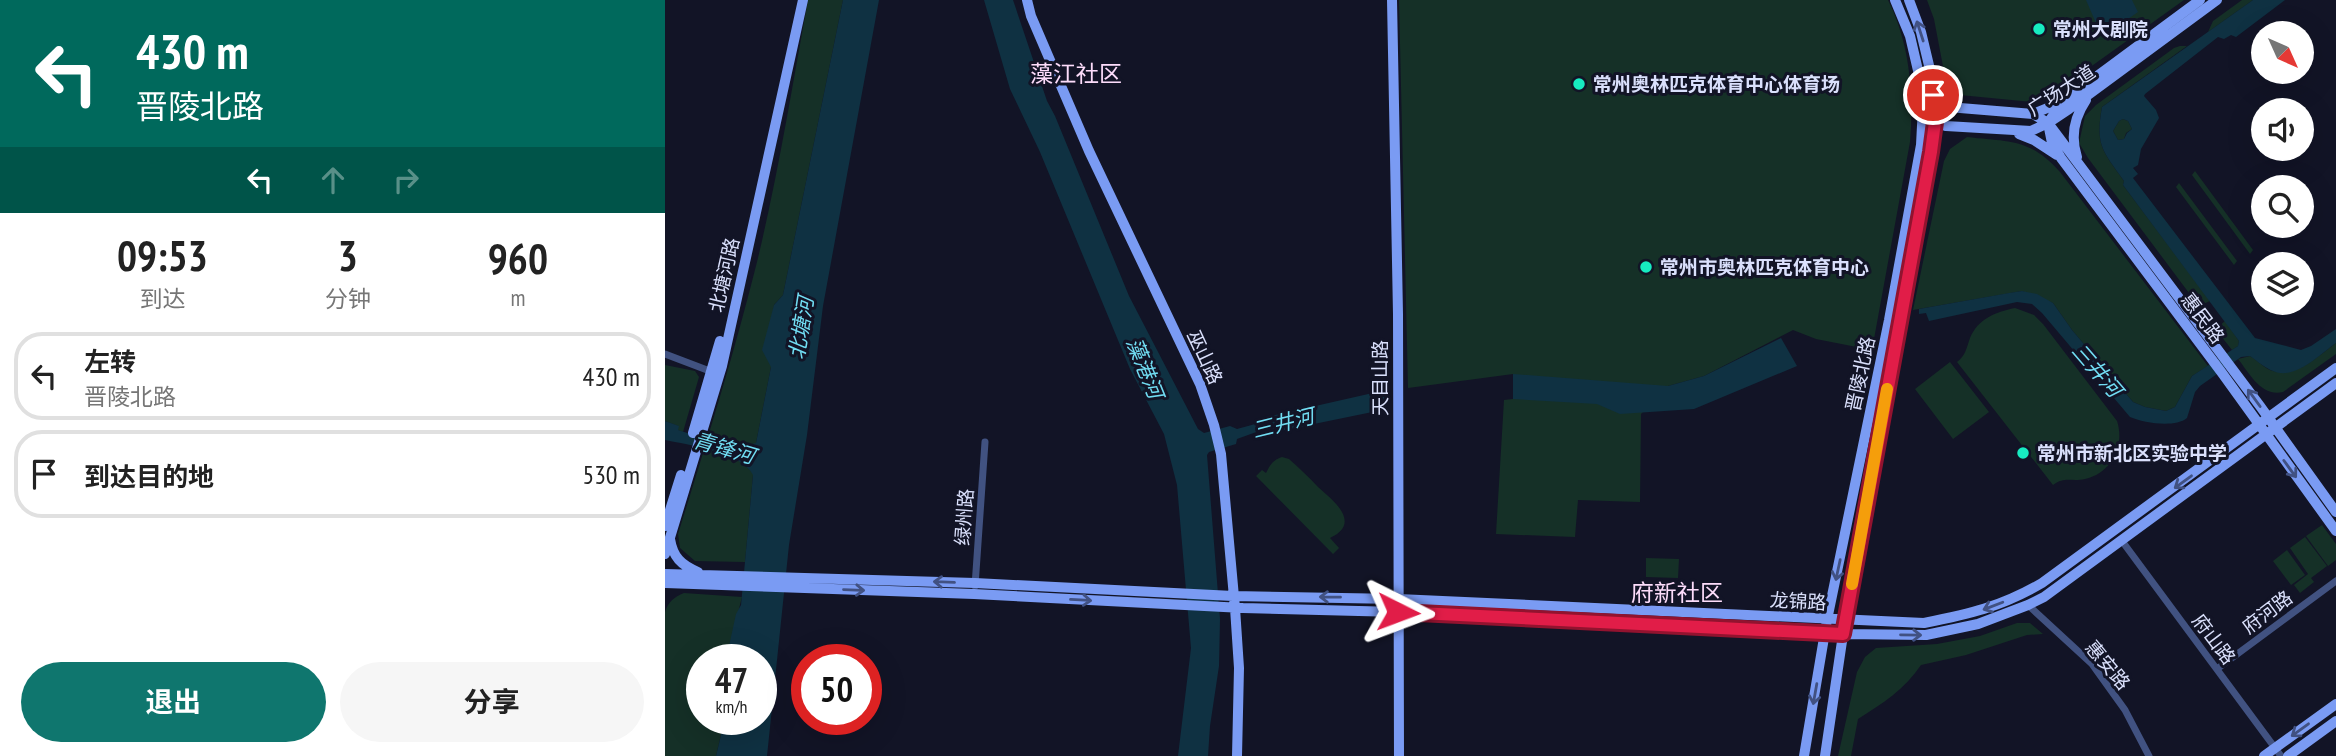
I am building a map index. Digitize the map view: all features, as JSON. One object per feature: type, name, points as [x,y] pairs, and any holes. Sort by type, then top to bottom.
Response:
[{"type":"main road","name":"北塘河路","points":[[715,373],[796,0]]},
{"type":"main road","name":"北塘河路","points":[[665,526],[715,373],[803,0]]},
{"type":"main road","name":"巫山路","points":[[1027,0],[1031,16],[1089,151],[1200,384],[1214,425],[1221,454],[1228,595],[1239,668],[1237,756]]},
{"type":"main road","name":"天目山路","points":[[1392,0],[1398,314],[1399,756]]},
{"type":"main road","name":"晋陵北路","points":[[1804,756],[1826,626],[1889,320],[1921,145],[1930,116],[1910,36],[1895,0]]},
{"type":"main road","name":"晋陵北路","points":[[1825,756],[1845,621],[1930,116],[1932,78],[1921,32],[1909,0]]},
{"type":"main road","name":"广场大道","points":[[1930,116],[1948,107],[2033,114],[2062,102],[2200,0]]},
{"type":"main road","name":"广场大道","points":[[1930,116],[1946,126],[2031,131],[2048,123],[2095,90],[2217,0]]},
{"type":"main road","points":[[2082,169],[2074,147],[2073,132],[2077,116],[2095,90]]},
{"type":"main road","points":[[2048,123],[2062,102]]},
{"type":"main road","points":[[1967,127],[1960,121],[1962,114],[1969,110]]},
{"type":"main road","name":"惠民路","points":[[2033,114],[2048,123],[2217,357]]},
{"type":"main road","name":"惠民路","points":[[2048,123],[2052,143],[2061,158],[2227,370],[2336,531]]},
{"type":"main road","points":[[2003,129],[2034,139],[2061,158]]},
{"type":"main road","name":"龙锦路","points":[[1183,599],[1230,607],[1826,626],[1845,621],[1924,623],[1975,613],[2021,595],[2042,583],[2336,368]]},
{"type":"main road","name":"龙锦路","points":[[1183,599],[1228,595],[1398,599],[1826,626],[1843,634],[1926,635],[1978,624],[2028,606],[2044,597],[2336,383]]},
{"type":"main road","name":"惠民路","points":[[2271,432],[2336,512]]},
{"type":"main road","name":"北塘河路","points":[[665,554],[691,452]]},
{"type":"main road","points":[[670,538],[672,549],[681,564],[704,574]]},
{"type":"main road","points":[[665,573],[742,575],[786,583]]},
{"type":"main road","points":[[665,583],[741,587],[786,583],[1183,599]]},
{"type":"main road","points":[[2264,756],[2278,752],[2336,704]]},
{"type":"main road","points":[[2288,756],[2336,721]]},
{"type":"street","points":[[665,354],[715,373]]},
{"type":"street","name":"绿州路","points":[[975,589],[985,442]]},
{"type":"street","name":"府山路","points":[[2122,541],[2278,752]]},
{"type":"street","name":"府河路","points":[[2217,669],[2336,581]]},
{"type":"street","name":"惠安路","points":[[2028,606],[2092,664],[2125,710],[2149,756]]},
{"type":"green space","points":[[808,0],[843,0],[783,295],[774,305],[771,367],[756,443],[745,562],[695,561],[680,548],[678,534],[757,262]]},
{"type":"green space","name":"常州市奥林匹克体育中心","points":[[1399,0],[1888,0],[1906,52],[1911,88],[1911,124],[1872,350],[1816,339],[1793,330],[1704,376],[1668,386],[1641,414],[1640,502],[1578,500],[1575,537],[1496,534],[1504,400],[1513,399],[1513,374],[1408,388]]},
{"type":"green space","points":[[1927,0],[2184,0],[2061,88],[2032,102],[1960,95],[1951,90],[1946,82],[1934,19]]},
{"type":"green space","points":[[2242,0],[2253,0],[2208,32],[2213,21]]},
{"type":"green space","points":[[2180,46],[2187,46],[2102,107],[2100,140],[2124,181],[2123,185],[2210,301],[2203,304],[2195,301],[2079,143],[2085,116],[2096,105]]},
{"type":"green space","points":[[2123,119],[2128,121],[2132,129],[2126,133],[2124,139],[2118,140],[2113,131]]},
{"type":"green space","points":[[1967,137],[2007,141],[2028,147],[2060,172],[2208,366],[2192,376],[2175,407],[2166,411],[2133,402],[2072,330],[2053,303],[2022,291],[1913,310],[1944,161],[1950,149]]},
{"type":"green space","points":[[2195,171],[2253,250],[2250,254],[2192,175]]},
{"type":"green space","points":[[2179,183],[2237,261],[2234,265],[2176,187]]},
{"type":"green space","points":[[2015,308],[2034,315],[2043,324],[2117,421],[2118,448],[2103,471],[2094,476],[2061,481],[2053,485],[1957,362],[1964,354],[1973,331],[1982,321],[1994,314]]},
{"type":"green space","points":[[2225,321],[2239,341],[2238,346],[2232,350],[2217,331]]},
{"type":"green space","points":[[2336,343],[2336,354],[2283,392],[2275,393],[2262,388],[2238,359],[2250,356],[2270,370],[2290,371],[2299,369]]},
{"type":"green space","points":[[1950,362],[1989,412],[1953,439],[1915,389]]},
{"type":"green space","points":[[665,365],[695,371],[699,377],[683,432],[678,430],[678,426],[665,421]]},
{"type":"green space","points":[[1282,457],[1289,459],[1342,512],[1344,526],[1330,538],[1339,548],[1333,554],[1256,476],[1262,470],[1266,473],[1272,463]]},
{"type":"green space","points":[[2322,525],[2336,544],[2336,560],[2328,566],[2306,536]]},
{"type":"green space","points":[[2305,537],[2327,566],[2311,578],[2314,582],[2300,593],[2294,585],[2308,574],[2290,548]]},
{"type":"green space","points":[[2287,550],[2305,575],[2291,585],[2273,561]]},
{"type":"green space","points":[[1646,558],[1679,559],[1678,578],[1646,577]]},
{"type":"green space","points":[[684,593],[742,597],[730,644],[686,644],[686,735],[721,735],[716,756],[665,756],[665,612],[677,596]]},
{"type":"green space","points":[[2017,623],[2030,623],[2043,634],[2027,635],[1966,655],[1921,665],[1900,689],[1858,719],[1851,756],[1838,756],[1857,672],[1865,657],[1876,648],[1937,644],[1980,636]]},
{"type":"water","points":[[843,0],[879,0],[823,306],[807,435],[789,545],[777,660],[777,644],[729,644],[736,614],[741,605],[753,475],[747,467],[726,455],[665,440],[665,421],[679,426],[678,430],[717,442],[737,445],[756,443],[771,367],[762,350],[774,305],[783,295]]},
{"type":"water","points":[[984,0],[1013,0],[1047,101],[1129,296],[1198,429],[1204,433],[1230,426],[1237,429],[1259,423],[1262,418],[1386,390],[1387,409],[1265,434],[1259,431],[1237,439],[1236,444],[1207,455],[1220,619],[1219,666],[1208,756],[1178,756],[1191,648],[1177,485],[1164,434],[1130,369],[1040,152],[1010,89]]},
{"type":"water","points":[[2086,0],[2132,0],[2138,12],[2102,37]]},
{"type":"water","name":"三井河","points":[[2253,0],[2285,0],[2257,21],[2251,21],[2251,26],[2236,37],[2218,37],[2145,94],[2159,118],[2141,149],[2138,165],[2133,168],[2138,174],[2133,178],[2255,338],[2301,350],[2336,329],[2336,343],[2307,365],[2290,372],[2273,371],[2250,356],[2241,357],[2200,386],[2195,392],[2187,418],[2175,423],[2159,424],[2130,417],[2032,304],[2017,302],[1929,321],[1926,313],[1919,314],[1919,309],[2009,293],[2022,291],[2037,294],[2053,303],[2072,330],[2133,402],[2166,411],[2175,407],[2192,376],[2238,346],[2239,341],[2123,185],[2124,181],[2102,147],[2102,107]],"holes":[[[2123,119],[2128,121],[2132,129],[2124,139],[2118,140],[2113,131]]]},
{"type":"water","points":[[1781,338],[1797,366],[1694,409],[1620,414],[1597,404],[1513,399],[1513,374],[1668,386],[1704,376]]},
{"type":"water","points":[[721,735],[769,735],[767,756],[716,756]]},
{"type":"slow traffic","points":[[1852,584],[1887,389]]},
{"type":"place","name":"常州大剧院","points":[[2039,29]]},
{"type":"place","name":"常州奥林匹克体育中心体育场","points":[[1579,84]]},
{"type":"place","name":"常州市奥林匹克体育中心","points":[[1646,267]]},
{"type":"place","name":"常州市新北区实验中学","points":[[2023,453]]},
{"type":"district","name":"藻江社区","points":[[1076,73]]},
{"type":"district","name":"府新社区","points":[[1677,592]]},
{"type":"route","points":[[1398,612],[1843,634],[1931,152],[1935,122],[1933,95]]},
{"type":"water label","name":"北塘河","points":[[801,328]]},
{"type":"water label","name":"藻港河","points":[[1145,368]]},
{"type":"water label","name":"青锋河","points":[[724,448]]}]
